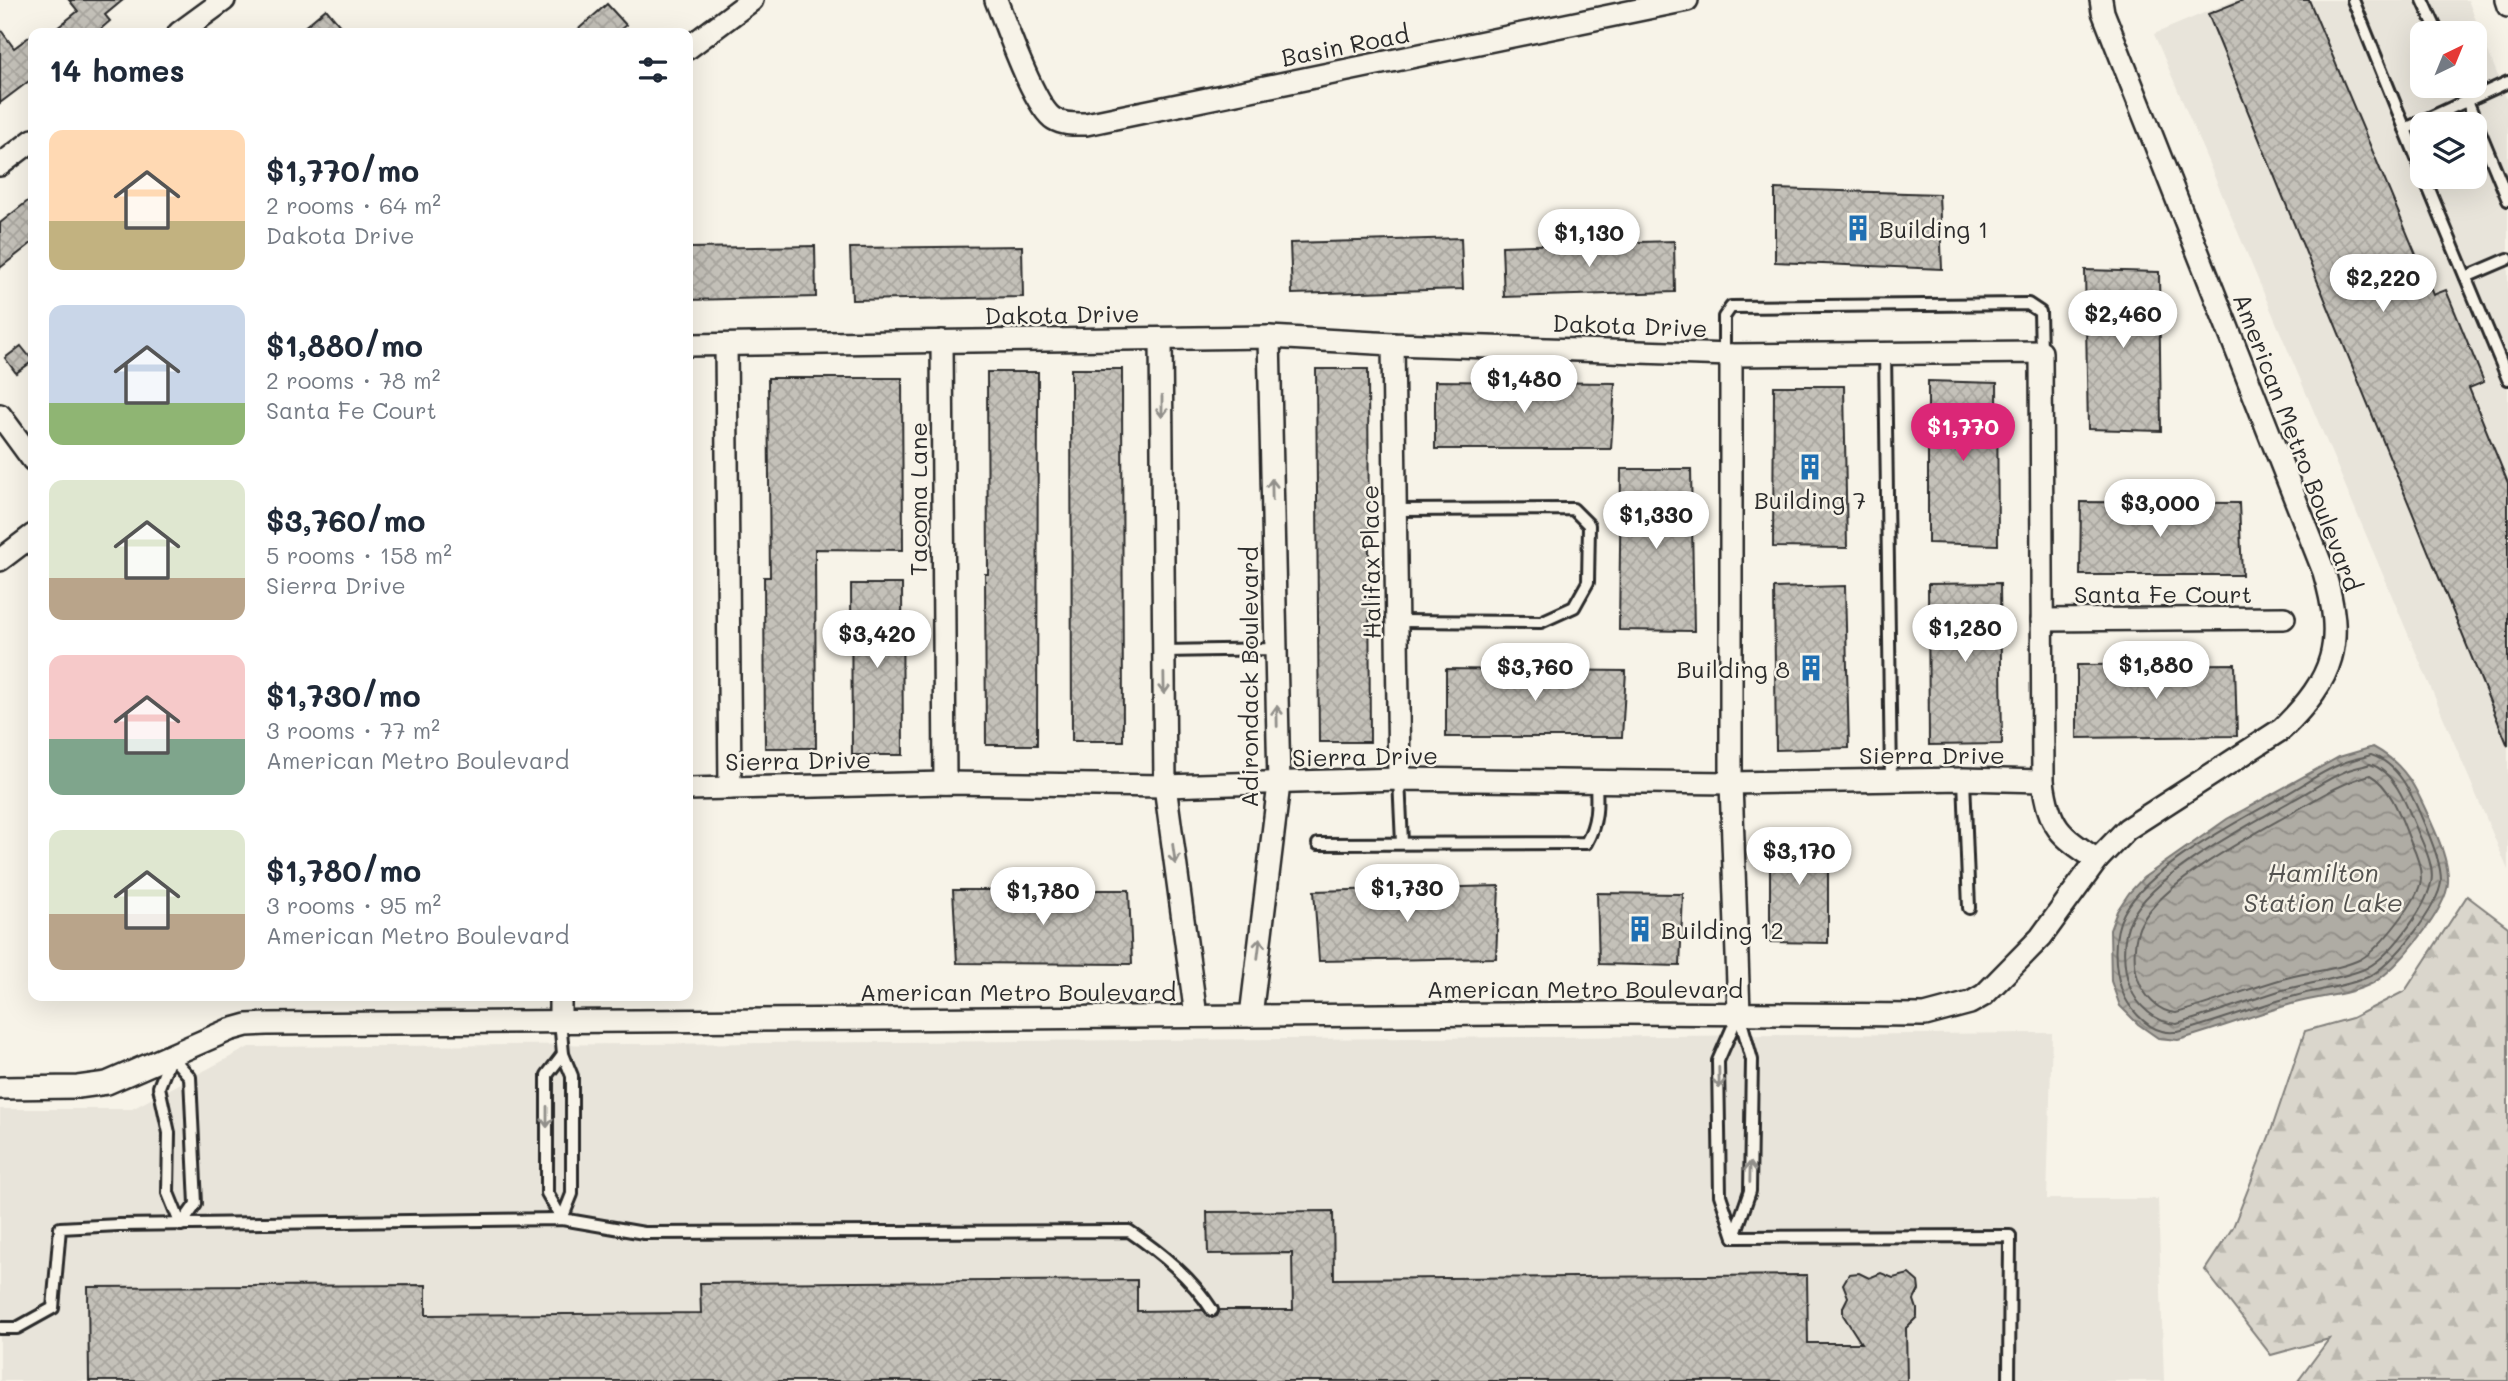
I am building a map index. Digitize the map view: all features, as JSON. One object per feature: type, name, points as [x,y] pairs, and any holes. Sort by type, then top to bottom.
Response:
[{"type":"street","points":[[186,28],[224,0]]},
{"type":"street","points":[[693,44],[752,0]]},
{"type":"street","name":"Basin Road","points":[[996,0],[1036,97],[1045,112],[1055,120],[1071,124],[1086,124],[1687,0]]},
{"type":"street","name":"American Metro Boulevard","points":[[0,1088],[97,1086],[247,1025],[1196,1016],[1739,1013],[1925,1015],[1970,1003],[1984,995],[2041,937],[2097,860],[2127,829],[2282,729],[2312,699],[2331,658],[2336,640],[2335,617],[2324,572],[2103,12],[2101,0]]},
{"type":"street","points":[[2505,0],[2508,6]]},
{"type":"street","points":[[0,165],[28,144]]},
{"type":"street","name":"Dakota Drive","points":[[693,345],[1269,337],[1393,344],[1727,354],[2040,352]]},
{"type":"street","name":"Adirondack Boulevard","points":[[1251,1016],[1279,784],[1269,337]]},
{"type":"street","points":[[1161,339],[1165,786],[1196,1016]]},
{"type":"street","name":"Tacoma Lane","points":[[942,341],[945,783]]},
{"type":"street","name":"Halifax Place","points":[[1393,344],[1399,779]]},
{"type":"street","points":[[726,345],[730,788]]},
{"type":"street","points":[[2040,352],[2043,781],[2046,808],[2056,827],[2070,841],[2097,860]]},
{"type":"street","points":[[1727,354],[1731,783],[1739,1013]]},
{"type":"street","points":[[0,415],[28,453]]},
{"type":"street","points":[[0,560],[28,539]]},
{"type":"street","name":"Santa Fe Court","points":[[2042,620],[2284,618]]},
{"type":"street","name":"Sierra Drive","points":[[693,789],[945,783],[1165,786],[1399,779],[1731,783],[1964,779],[2043,781]]},
{"type":"street","points":[[560,1020],[561,1001]]},
{"type":"lane","points":[[2353,0],[2410,141]]},
{"type":"lane","points":[[2423,0],[2433,21]]},
{"type":"lane","points":[[2405,129],[2508,82]]},
{"type":"lane","points":[[2467,100],[2508,200]]},
{"type":"lane","points":[[2429,189],[2508,379]]},
{"type":"lane","points":[[2466,276],[2508,259]]},
{"type":"lane","points":[[1727,354],[1724,317],[1731,307],[2028,304],[2040,313],[2040,352]]},
{"type":"lane","points":[[1885,352],[1891,780]]},
{"type":"lane","points":[[1396,510],[1573,509],[1589,525],[1588,582],[1574,607],[1541,622],[1397,621]]},
{"type":"lane","points":[[1164,651],[1276,649]]},
{"type":"lane","points":[[1399,779],[1402,843]]},
{"type":"lane","points":[[1964,779],[1969,908]]},
{"type":"lane","points":[[1318,844],[1586,843],[1594,829],[1597,814],[1596,781]]},
{"type":"lane","points":[[1734,1237],[1720,1195],[1718,1061],[1739,1013]]},
{"type":"lane","points":[[1734,1237],[1750,1191],[1752,1060],[1739,1013]]},
{"type":"lane","points":[[560,1020],[563,1054],[572,1076],[572,1194],[562,1219]]},
{"type":"lane","points":[[562,1219],[547,1194],[547,1075],[563,1054]]},
{"type":"lane","points":[[171,1056],[190,1077],[196,1204],[181,1225],[168,1193],[169,1133],[159,1087],[171,1056]]},
{"type":"lane","points":[[0,1328],[17,1328],[53,1308],[60,1228],[562,1219],[644,1233],[1129,1231],[1163,1254],[1201,1292],[1212,1310]]},
{"type":"lane","points":[[1734,1237],[2010,1236],[2009,1381]]},
{"type":"shaded area","points":[[2235,0],[2468,0],[2476,21],[2410,21],[2410,98],[2487,98],[2487,48],[2508,102],[2508,870],[2154,34]]},
{"type":"shaded area","points":[[2052,1033],[2047,1199],[2158,1199],[2164,1381],[0,1381],[0,1109],[132,1109],[249,1047]]},
{"type":"green space","points":[[2467,896],[2508,927],[2508,1381],[2298,1381],[2329,1339],[2271,1355],[2205,1270],[2233,1227],[2270,1134],[2305,1031],[2352,1018],[2405,991]]},
{"type":"water","name":"Hamilton Station Lake","points":[[2373,747],[2396,763],[2412,783],[2424,805],[2444,856],[2448,882],[2445,894],[2419,938],[2383,976],[2373,983],[2345,993],[2295,1003],[2178,1040],[2158,1038],[2138,1024],[2120,1006],[2111,981],[2110,930],[2117,911],[2129,893],[2143,878],[2227,819],[2339,757]]},
{"type":"building","points":[[69,0],[123,0],[105,15],[110,21],[102,28],[57,28],[78,11]]},
{"type":"building","points":[[2243,0],[2309,0],[2433,295],[2446,290],[2484,382],[2469,388],[2508,483],[2508,746],[2208,14]]},
{"type":"building","points":[[607,4],[626,25],[622,28],[580,28]]},
{"type":"building","points":[[326,9],[342,28],[303,28]]},
{"type":"building","points":[[0,29],[14,48],[28,38],[28,82],[0,103]]},
{"type":"building","name":"Building 1","points":[[1775,189],[1939,194],[1942,269],[1775,262]]},
{"type":"building","points":[[28,201],[28,246],[0,268],[0,223]]},
{"type":"building","points":[[1461,238],[1463,289],[1292,294],[1290,243]]},
{"type":"building","points":[[1674,241],[1675,292],[1504,297],[1502,246]]},
{"type":"building","points":[[815,246],[816,297],[693,300],[693,248]]},
{"type":"building","points":[[1022,246],[1023,297],[852,300],[850,248]]},
{"type":"building","points":[[2085,270],[2159,272],[2161,431],[2088,429]]},
{"type":"building","points":[[21,346],[28,355],[28,365],[16,373],[5,358]]},
{"type":"building","points":[[1071,369],[1122,369],[1123,741],[1072,741]]},
{"type":"building","points":[[1316,369],[1368,369],[1370,742],[1319,742]]},
{"type":"building","points":[[987,372],[1038,372],[1037,745],[986,745]]},
{"type":"building","points":[[768,378],[902,378],[903,550],[815,549],[816,748],[765,748],[764,577],[770,577]]},
{"type":"building","points":[[1435,381],[1615,383],[1611,449],[1435,449]]},
{"type":"building","points":[[1928,381],[1997,383],[1998,545],[1928,543]]},
{"type":"building","name":"Building 7","points":[[1774,386],[1844,386],[1847,548],[1773,547]]},
{"type":"building","points":[[1621,469],[1691,469],[1694,631],[1619,630]]},
{"type":"building","points":[[2081,502],[2239,503],[2242,575],[2080,575]]},
{"type":"building","points":[[2000,583],[2002,744],[1929,745],[1928,584]]},
{"type":"building","points":[[851,584],[902,584],[903,755],[852,755]]},
{"type":"building","name":"Building 8","points":[[1845,586],[1849,748],[1776,750],[1774,588]]},
{"type":"building","points":[[2235,664],[2237,736],[2077,738],[2077,665]]},
{"type":"building","points":[[1446,669],[1626,671],[1622,737],[1446,737]]},
{"type":"building","points":[[1770,830],[1828,831],[1828,943],[1770,942]]},
{"type":"building","points":[[1499,886],[1496,958],[1319,961],[1314,891]]},
{"type":"building","points":[[953,890],[1129,890],[1132,964],[957,963]]},
{"type":"building","name":"Building 12","points":[[1597,893],[1683,894],[1680,966],[1599,964]]},
{"type":"building","points":[[1333,1211],[1334,1279],[1807,1275],[1808,1343],[1861,1343],[1843,1315],[1843,1307],[1848,1297],[1843,1284],[1849,1274],[1859,1273],[1869,1278],[1881,1273],[1893,1278],[1909,1274],[1918,1282],[1919,1290],[1914,1300],[1917,1317],[1906,1328],[1907,1381],[89,1381],[88,1287],[426,1285],[426,1315],[701,1313],[700,1283],[1137,1280],[1137,1311],[1203,1310],[1212,1318],[1217,1316],[1220,1310],[1293,1310],[1292,1253],[1208,1254],[1207,1212]]},
{"type":"place","name":"Building 1","points":[[1858,228]]},
{"type":"place","name":"Building 7","points":[[1810,467]]},
{"type":"place","name":"Building 8","points":[[1811,668]]},
{"type":"place","name":"Building 12","points":[[1640,929]]}]
